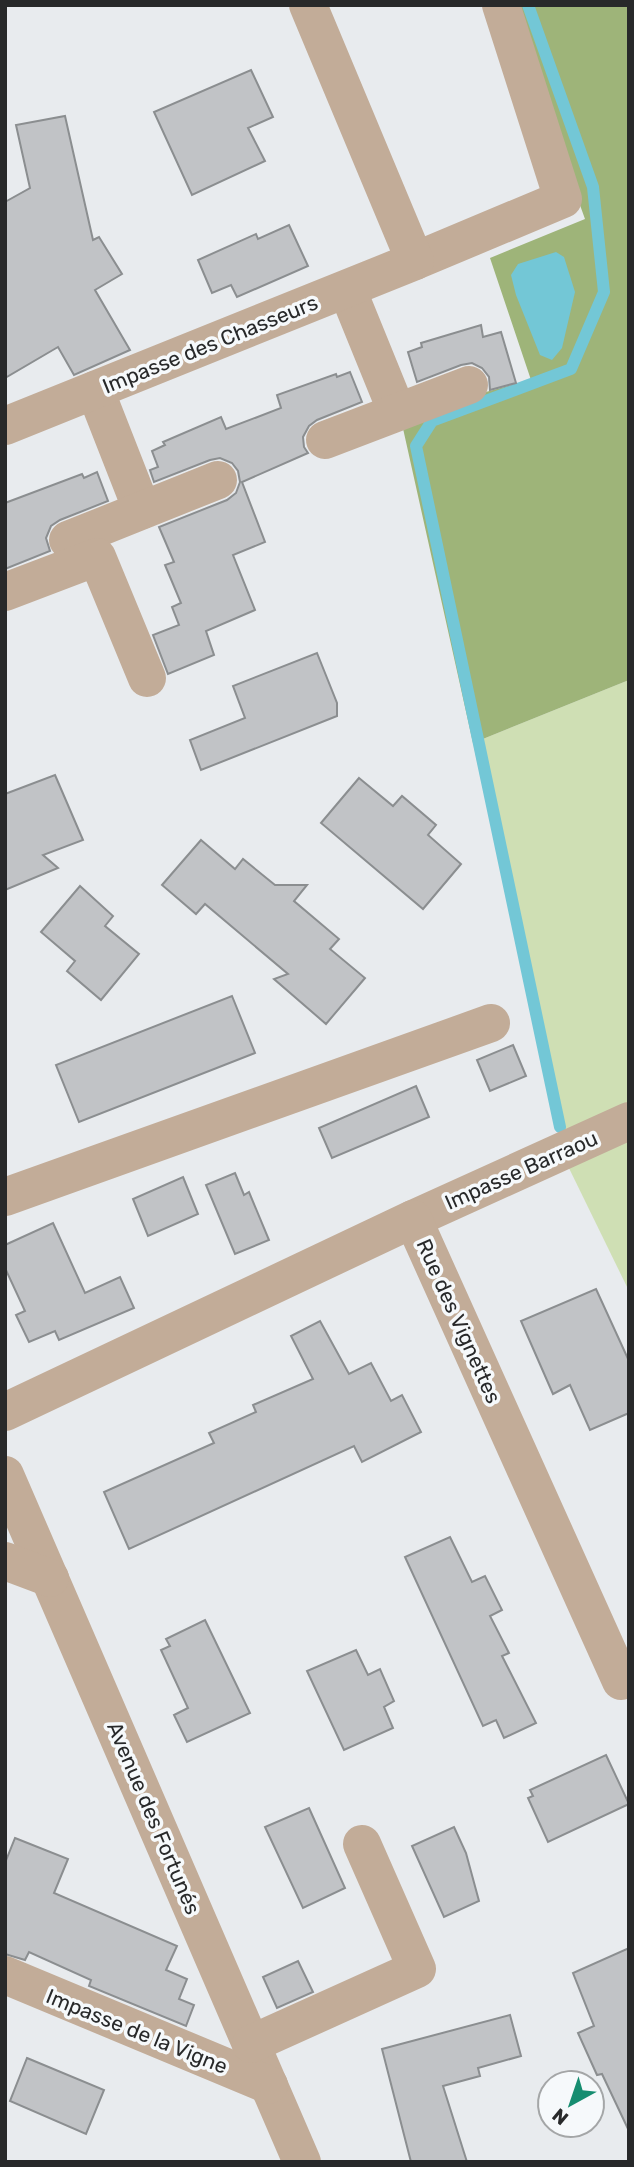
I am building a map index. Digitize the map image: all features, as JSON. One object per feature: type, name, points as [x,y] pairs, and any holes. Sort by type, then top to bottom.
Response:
[{"type":"street","points":[[308,5],[415,261]]},
{"type":"street","name":"Impasse des Chasseurs","points":[[5,426],[563,199],[500,5]]},
{"type":"street","points":[[347,289],[397,412]]},
{"type":"street","points":[[325,440],[469,385]]},
{"type":"street","points":[[95,390],[142,510]]},
{"type":"street","points":[[68,540],[218,480]]},
{"type":"street","points":[[5,592],[97,557],[147,678]]},
{"type":"street","points":[[5,1197],[491,1023]]},
{"type":"street","name":"Impasse Barraou","points":[[413,1219],[629,1121]]},
{"type":"street","name":"Rue des Vignettes","points":[[5,1412],[413,1219],[621,1681]]},
{"type":"street","name":"Avenue des Fortunés","points":[[5,1475],[302,2162]]},
{"type":"street","points":[[5,1560],[50,1578]]},
{"type":"street","points":[[251,2044],[417,1969],[362,1844]]},
{"type":"street","name":"Impasse de la Vigne","points":[[5,1975],[269,2085]]},
{"type":"green space","points":[[508,5],[629,5],[629,680],[473,743],[400,415],[531,380],[490,258],[585,219]]},
{"type":"green space","points":[[629,680],[629,1291],[565,1160],[473,743]]},
{"type":"water","points":[[556,252],[564,257],[575,292],[562,348],[552,360],[540,355],[516,295],[511,275],[518,264]]},
{"type":"building","points":[[251,70],[273,117],[248,128],[265,161],[192,195],[154,112]]},
{"type":"building","points":[[65,116],[93,240],[99,237],[122,274],[95,290],[130,350],[74,375],[58,347],[5,378],[5,202],[30,188],[16,125]]},
{"type":"building","points":[[289,225],[308,266],[237,297],[231,285],[212,293],[198,260],[256,234],[258,239]]},
{"type":"building","points":[[481,325],[483,337],[501,332],[516,383],[490,390],[489,377],[482,368],[472,363],[417,382],[408,352],[422,347],[421,343]]},
{"type":"building","points":[[350,372],[362,402],[317,420],[309,426],[303,437],[308,453],[242,482],[265,542],[233,555],[255,610],[206,631],[214,655],[168,674],[153,635],[179,625],[172,607],[181,603],[165,565],[174,562],[159,527],[227,500],[236,493],[240,482],[238,471],[232,463],[220,458],[154,482],[150,470],[158,467],[152,451],[165,445],[163,442],[221,417],[226,429],[281,408],[277,395],[336,374],[337,377]]},
{"type":"building","points":[[97,472],[108,501],[60,520],[51,526],[46,538],[50,551],[5,569],[5,503],[82,474],[84,478]]},
{"type":"building","points":[[317,653],[337,703],[337,716],[201,770],[190,740],[245,718],[233,686]]},
{"type":"building","points":[[55,775],[83,840],[43,855],[58,868],[5,890],[5,794]]},
{"type":"building","points":[[359,778],[393,806],[402,796],[436,825],[428,835],[461,864],[423,909],[321,823]]},
{"type":"building","points":[[201,840],[235,869],[243,859],[275,885],[307,885],[294,901],[339,939],[330,949],[365,978],[326,1024],[274,979],[288,974],[205,904],[196,914],[162,885]]},
{"type":"building","points":[[80,886],[113,916],[105,926],[139,954],[101,1000],[67,971],[75,961],[41,932]]},
{"type":"building","points":[[232,996],[255,1053],[79,1122],[56,1065]]},
{"type":"building","points":[[513,1045],[526,1076],[490,1091],[477,1060]]},
{"type":"building","points":[[416,1086],[429,1117],[332,1158],[319,1128]]},
{"type":"building","points":[[235,1173],[244,1195],[249,1192],[269,1240],[235,1254],[206,1185]]},
{"type":"building","points":[[183,1177],[198,1214],[148,1236],[133,1199]]},
{"type":"building","points":[[53,1223],[85,1293],[120,1277],[134,1308],[59,1340],[55,1331],[29,1342],[16,1315],[25,1311],[5,1268],[5,1245]]},
{"type":"building","points":[[596,1289],[629,1361],[629,1413],[590,1430],[570,1385],[553,1394],[521,1321]]},
{"type":"building","points":[[320,1321],[349,1374],[371,1363],[391,1401],[402,1395],[421,1432],[362,1462],[354,1446],[129,1549],[104,1492],[214,1443],[209,1433],[256,1412],[253,1405],[313,1379],[291,1336]]},
{"type":"building","points":[[450,1537],[472,1582],[485,1576],[502,1610],[490,1616],[509,1653],[502,1656],[536,1723],[504,1738],[496,1720],[483,1726],[405,1557]]},
{"type":"building","points":[[205,1620],[250,1713],[187,1742],[174,1715],[188,1708],[161,1650],[170,1646],[166,1639]]},
{"type":"building","points":[[356,1650],[368,1675],[380,1669],[394,1701],[384,1707],[393,1728],[344,1750],[307,1671]]},
{"type":"building","points":[[606,1755],[629,1804],[548,1842],[528,1798],[533,1796],[530,1790]]},
{"type":"building","points":[[309,1808],[345,1888],[303,1908],[265,1827]]},
{"type":"building","points":[[454,1827],[466,1853],[479,1901],[444,1917],[412,1846]]},
{"type":"building","points":[[15,1838],[68,1859],[54,1893],[177,1946],[166,1970],[187,1979],[179,1999],[194,2005],[186,2026],[89,1986],[91,1980],[29,1952],[25,1960],[5,1954],[5,1863]]},
{"type":"building","points":[[629,1948],[629,2131],[606,2082],[606,2069],[594,2069],[578,2033],[594,2026],[573,1973]]},
{"type":"building","points":[[298,1961],[313,1992],[277,2008],[263,1977]]},
{"type":"building","points":[[510,2015],[521,2056],[478,2068],[480,2076],[443,2086],[467,2162],[411,2162],[382,2049]]},
{"type":"building","points":[[27,2058],[104,2090],[86,2134],[10,2101]]},
{"type":"waterway","points":[[528,5],[593,187],[604,292],[571,369],[432,421],[416,446],[560,1127]]}]
